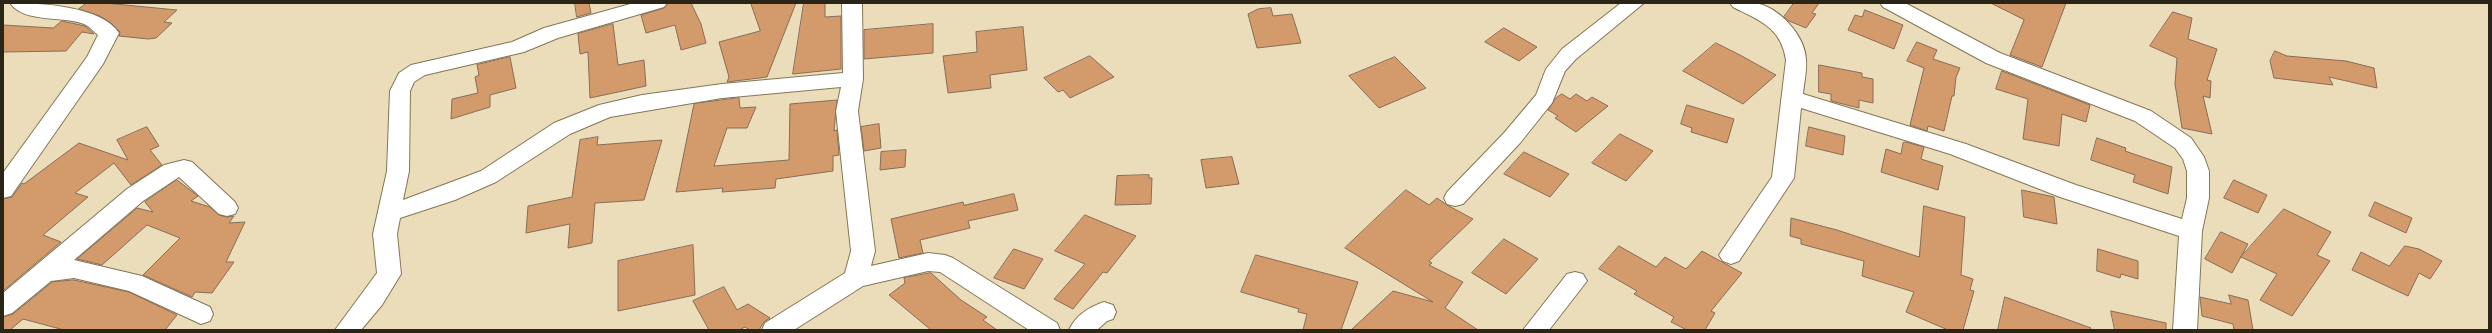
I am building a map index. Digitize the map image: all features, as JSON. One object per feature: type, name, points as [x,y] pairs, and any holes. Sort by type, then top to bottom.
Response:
[{"type":"street","points":[[3,190],[96,59],[109,33],[91,19],[40,11],[20,3]]},
{"type":"street","points":[[347,330],[374,298],[389,274],[385,234],[398,171],[400,91],[406,78],[418,70],[517,47],[551,33],[657,3]]},
{"type":"street","points":[[852,3],[854,23],[853,79],[847,111],[852,142],[863,251],[856,278]]},
{"type":"street","points":[[1455,198],[1512,138],[1545,98],[1556,69],[1569,54],[1634,3]]},
{"type":"street","points":[[1731,255],[1783,178],[1796,60],[1795,45],[1789,34],[1778,24],[1740,3]]},
{"type":"street","points":[[1890,3],[1993,58],[2143,116],[2183,143],[2193,157],[2198,171],[2198,198],[2191,231],[2185,330]]},
{"type":"street","points":[[389,213],[480,182],[503,169],[561,129],[584,118],[602,112],[644,102],[753,86],[853,79]]},
{"type":"street","points":[[1792,98],[1844,112],[1958,149],[2068,191],[2191,231]]},
{"type":"street","points":[[3,306],[43,274],[137,193],[172,170],[184,168],[227,208]]},
{"type":"street","points":[[774,330],[837,292],[856,278],[928,262],[945,264],[1048,330]]},
{"type":"street","points":[[43,274],[59,269],[108,276],[134,283],[201,314]]},
{"type":"street","points":[[1535,330],[1576,282]]},
{"type":"street","points":[[1081,330],[1095,316],[1104,312]]},
{"type":"building","points":[[87,3],[105,3],[177,10],[164,22],[172,23],[156,38],[148,39],[119,36],[120,32],[111,23],[100,16],[79,9]]},
{"type":"building","points":[[575,3],[589,3],[591,13],[577,17]]},
{"type":"building","points":[[668,3],[691,3],[701,24],[706,43],[681,50],[675,25],[646,33],[641,15],[664,8]]},
{"type":"building","points":[[751,3],[796,3],[767,77],[727,82],[729,77],[719,42],[760,31]]},
{"type":"building","points":[[804,3],[825,3],[825,17],[841,16],[841,69],[793,74]]},
{"type":"building","points":[[1794,3],[1819,3],[1812,13],[1816,14],[1806,28],[1789,21],[1784,17]]},
{"type":"building","points":[[1991,3],[2066,3],[2042,67],[2010,55],[2024,20]]},
{"type":"building","points":[[1271,8],[1273,16],[1292,14],[1301,43],[1257,48],[1248,14],[1258,9]]},
{"type":"building","points":[[1865,10],[1903,25],[1894,49],[1848,30],[1855,15],[1862,17]]},
{"type":"building","points":[[2173,12],[2192,18],[2188,39],[2217,49],[2207,80],[2211,81],[2210,98],[2203,96],[2212,134],[2182,128],[2175,84],[2177,58],[2150,46]]},
{"type":"building","points":[[62,21],[85,26],[94,34],[82,32],[66,51],[3,52],[3,25],[53,28]]},
{"type":"building","points":[[613,24],[618,65],[644,60],[646,86],[590,98],[588,52],[580,54],[578,34]]},
{"type":"building","points":[[933,24],[933,53],[864,59],[864,30]]},
{"type":"building","points":[[1023,27],[1027,70],[990,75],[991,88],[948,93],[943,56],[977,52],[976,32]]},
{"type":"building","points":[[1504,28],[1537,47],[1519,61],[1485,42]]},
{"type":"building","points":[[1917,42],[1937,50],[1933,59],[1960,68],[1956,77],[1954,96],[1952,96],[1944,131],[1928,126],[1927,131],[1910,125],[1924,68],[1907,61]]},
{"type":"building","points":[[1716,43],[1776,75],[1743,104],[1683,71]]},
{"type":"building","points":[[2275,51],[2287,56],[2346,61],[2374,68],[2377,88],[2329,77],[2333,85],[2274,78],[2270,61]]},
{"type":"building","points":[[1090,56],[1114,77],[1070,98],[1063,90],[1058,92],[1044,78]]},
{"type":"building","points":[[510,57],[516,88],[490,95],[490,107],[451,119],[452,99],[478,93],[475,77],[479,75],[477,65]]},
{"type":"building","points":[[1395,57],[1426,88],[1379,108],[1349,76]]},
{"type":"building","points":[[1819,65],[1862,73],[1862,77],[1873,79],[1873,103],[1859,100],[1859,108],[1831,101],[1831,94],[1819,92]]},
{"type":"building","points":[[2002,71],[2090,105],[2086,122],[2062,114],[2059,146],[2023,139],[2028,99],[1996,89]]},
{"type":"building","points":[[1562,94],[1570,99],[1576,94],[1587,101],[1592,97],[1608,106],[1576,132],[1555,118],[1558,116],[1548,110],[1555,99]]},
{"type":"building","points":[[739,98],[740,108],[756,107],[747,128],[727,128],[714,166],[789,160],[790,104],[837,100],[834,131],[837,130],[839,155],[833,156],[833,171],[776,179],[775,188],[722,192],[723,188],[676,192],[694,104]]},
{"type":"building","points":[[1687,105],[1734,119],[1727,143],[1691,132],[1692,128],[1681,124]]},
{"type":"building","points":[[879,124],[881,148],[864,151],[861,127]]},
{"type":"building","points":[[147,127],[159,146],[150,150],[162,165],[131,185],[114,163],[75,193],[88,197],[43,235],[61,242],[3,291],[3,199],[12,197],[22,183],[24,184],[79,143],[128,160],[117,140]]},
{"type":"building","points":[[1809,127],[1845,136],[1843,155],[1806,146]]},
{"type":"building","points":[[1620,134],[1653,151],[1626,181],[1592,163]]},
{"type":"building","points":[[598,137],[597,145],[662,140],[644,200],[595,203],[592,243],[568,248],[570,224],[526,233],[528,206],[572,197],[580,140]]},
{"type":"building","points":[[2097,138],[2126,148],[2125,151],[2172,167],[2168,194],[2133,182],[2135,175],[2091,160]]},
{"type":"building","points":[[1906,142],[1924,147],[1921,159],[1943,166],[1938,190],[1881,172],[1886,149],[1901,154],[1903,143]]},
{"type":"building","points":[[906,150],[905,167],[880,170],[881,152]]},
{"type":"building","points":[[1524,152],[1569,174],[1550,197],[1504,174]]},
{"type":"building","points":[[1232,157],[1239,184],[1206,188],[1201,160]]},
{"type":"building","points":[[1149,175],[1149,178],[1152,178],[1151,204],[1115,205],[1117,176]]},
{"type":"building","points":[[177,180],[198,196],[191,201],[210,207],[219,215],[227,217],[234,216],[229,223],[245,222],[226,262],[234,262],[212,293],[195,292],[192,297],[143,275],[180,238],[147,225],[102,265],[77,259],[137,208],[153,212],[145,202]]},
{"type":"building","points":[[2234,180],[2267,195],[2258,213],[2224,198]]},
{"type":"building","points":[[1406,190],[1429,205],[1437,198],[1473,219],[1429,261],[1432,263],[1429,265],[1463,282],[1445,308],[1478,330],[1351,330],[1393,291],[1433,302],[1345,248]]},
{"type":"building","points":[[2022,190],[2054,197],[2057,224],[2024,217]]},
{"type":"building","points":[[1014,194],[1018,210],[968,221],[970,228],[920,240],[923,253],[899,258],[891,219],[963,202],[964,205]]},
{"type":"building","points":[[2375,202],[2412,218],[2406,233],[2369,216]]},
{"type":"building","points":[[1924,206],[1965,217],[1961,275],[1973,279],[1970,290],[1974,291],[1963,330],[1948,330],[1906,312],[1914,292],[1862,276],[1864,261],[1801,244],[1801,239],[1790,236],[1791,218],[1837,230],[1919,257]]},
{"type":"building","points":[[2284,209],[2331,232],[2317,255],[2330,261],[2292,316],[2260,300],[2277,274],[2241,257]]},
{"type":"building","points":[[1085,215],[1136,236],[1107,273],[1103,272],[1073,309],[1054,299],[1085,264],[1055,251]]},
{"type":"building","points":[[2221,232],[2248,244],[2232,273],[2205,259]]},
{"type":"building","points":[[1504,239],[1538,259],[1506,294],[1472,273]]},
{"type":"building","points":[[693,245],[695,295],[618,311],[618,261]]},
{"type":"building","points":[[1619,246],[1656,267],[1665,257],[1686,269],[1702,251],[1742,273],[1711,311],[1715,313],[1705,330],[1687,330],[1671,322],[1674,317],[1634,294],[1637,291],[1599,269]]},
{"type":"building","points":[[2405,246],[2419,249],[2442,261],[2430,279],[2419,273],[2408,296],[2352,270],[2361,252],[2389,266]]},
{"type":"building","points":[[1014,249],[1043,259],[1024,289],[994,278]]},
{"type":"building","points":[[2098,249],[2138,261],[2138,279],[2121,274],[2120,278],[2097,271]]},
{"type":"building","points":[[1256,255],[1358,282],[1341,330],[1303,330],[1307,314],[1298,312],[1299,309],[1241,292]]},
{"type":"building","points":[[931,273],[961,300],[987,317],[983,320],[997,330],[931,330],[889,295],[905,283],[904,278]]},
{"type":"building","points":[[74,280],[129,292],[177,315],[165,330],[64,330],[23,319],[10,330],[3,330],[3,317],[13,314],[52,282]]},
{"type":"building","points":[[724,287],[737,310],[748,304],[770,318],[764,322],[759,330],[750,330],[745,327],[739,330],[709,330],[693,301]]},
{"type":"building","points":[[2229,295],[2248,300],[2253,330],[2234,330],[2233,324],[2202,316],[2200,297],[2231,304]]},
{"type":"building","points":[[2005,297],[2091,328],[2090,330],[1998,330]]},
{"type":"building","points":[[2111,311],[2166,323],[2166,330],[2115,330]]}]
